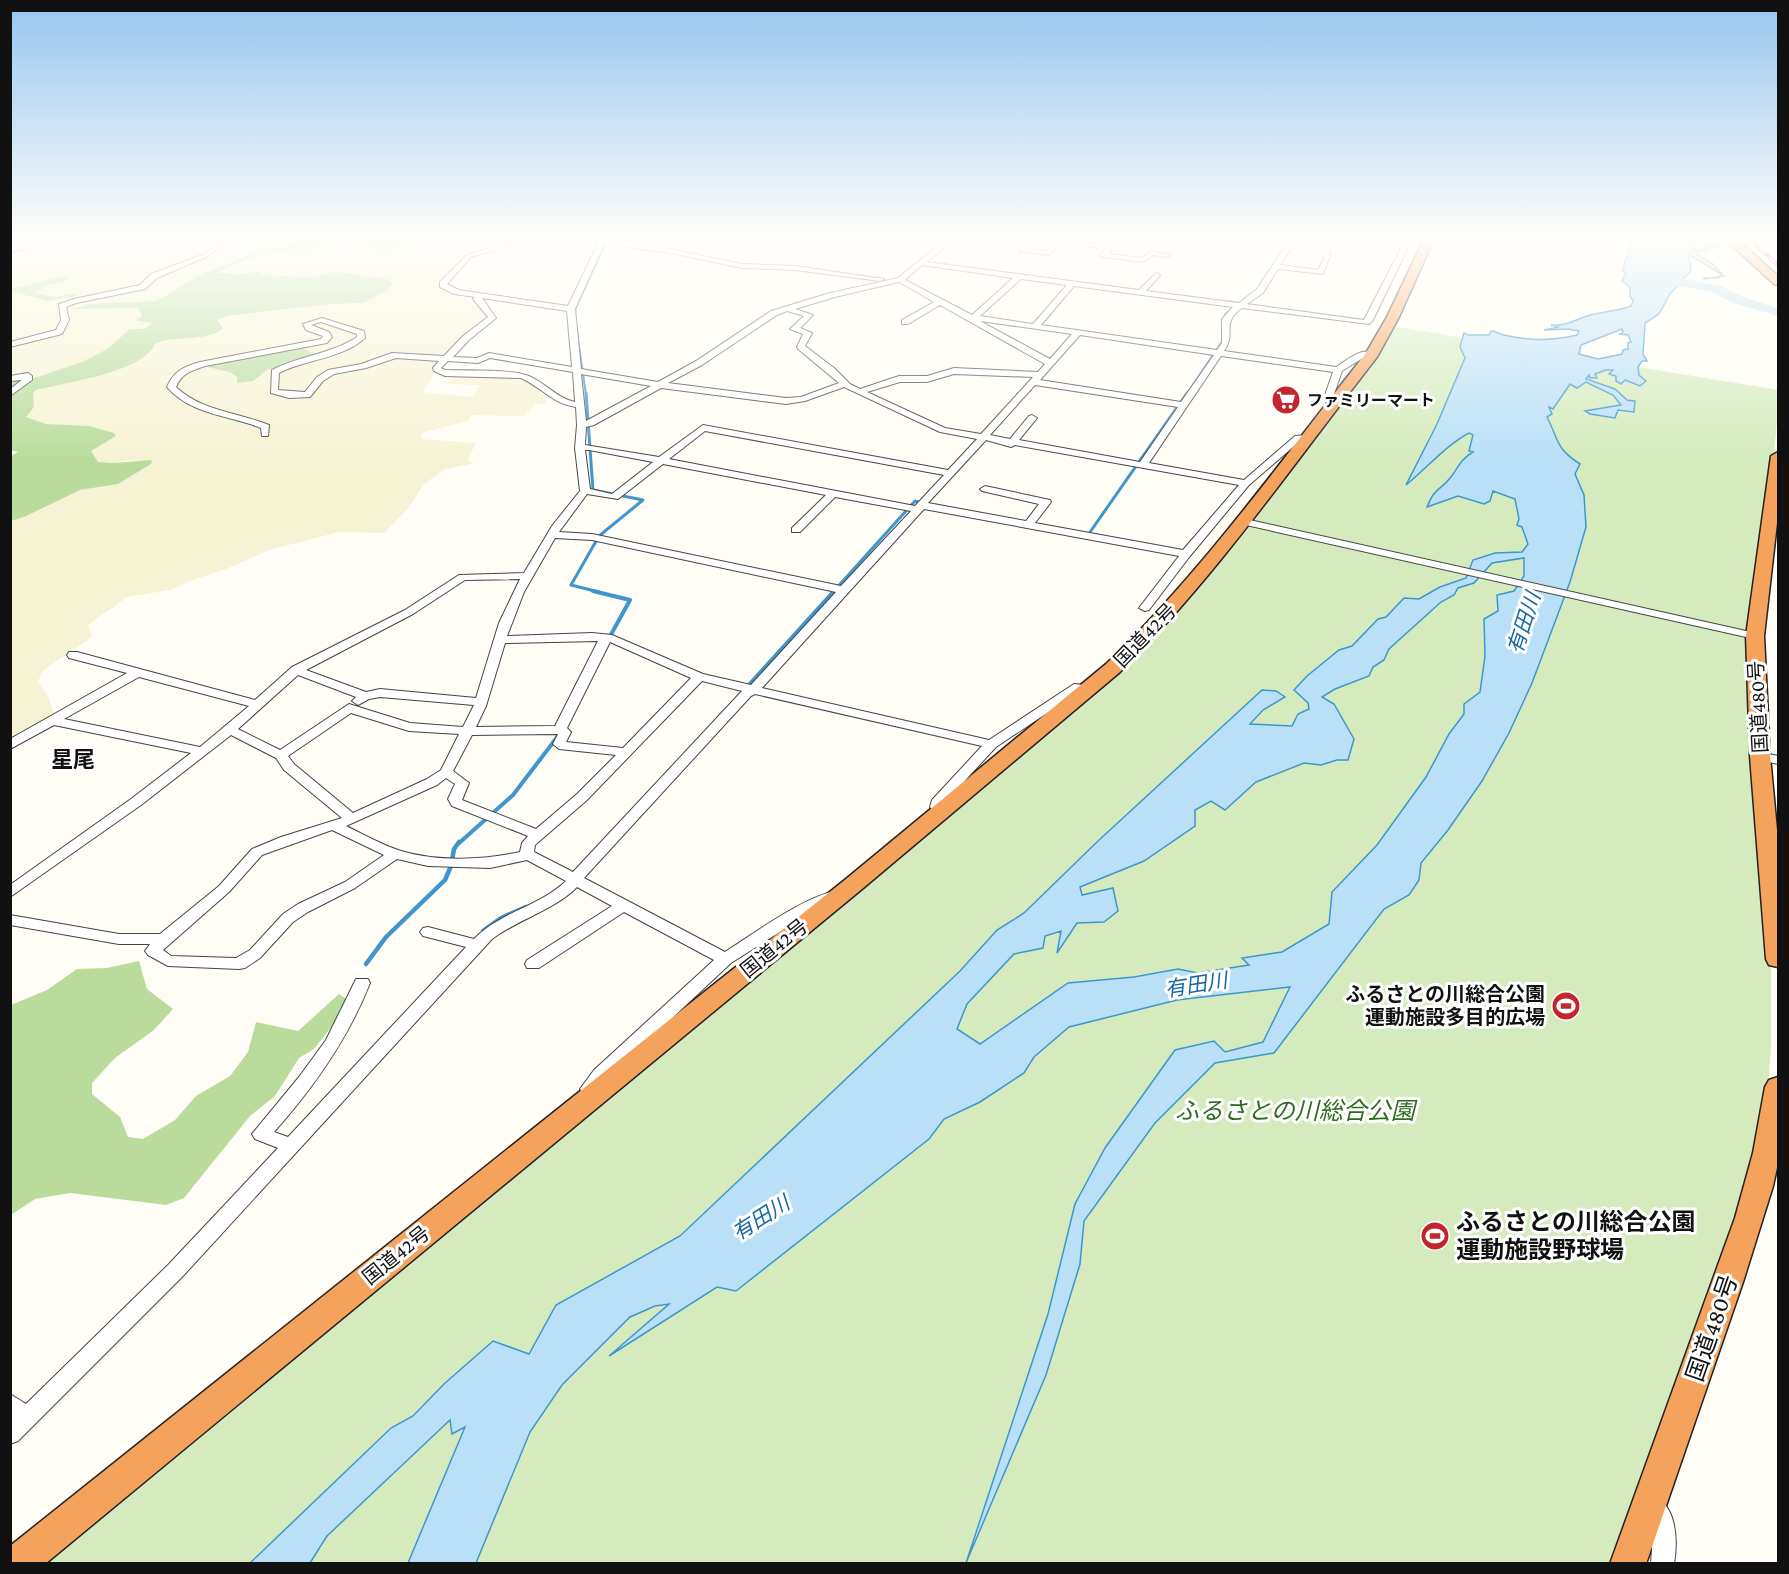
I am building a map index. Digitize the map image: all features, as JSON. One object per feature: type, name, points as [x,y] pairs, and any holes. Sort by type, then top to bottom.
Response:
[{"type":"highway","name":"国道42号","points":[[16,1563],[588,1100],[1090,689],[1149,633],[1246,522],[1306,438],[1372,354],[1396,312]]},
{"type":"highway","name":"国道480号","points":[[1779,456],[1747,634],[1769,758],[1779,959]]},
{"type":"highway","name":"国道480号","points":[[1628,1563],[1651,1505],[1743,1240],[1770,1143],[1779,1087]]},
{"type":"street","points":[[10,345],[59,332],[65,320],[64,312]]},
{"type":"street","points":[[489,312],[492,318],[466,338],[437,368],[438,372],[522,376],[529,378],[554,398],[580,405]]},
{"type":"street","points":[[395,854],[350,885],[295,913],[275,930],[255,954],[239,964],[176,962],[162,959],[153,951],[212,899],[257,852],[286,840],[352,819],[432,782],[446,772],[481,702],[511,608],[551,535],[585,491],[580,448],[582,425],[571,312]]},
{"type":"street","points":[[582,425],[591,423],[699,363],[778,312]]},
{"type":"street","points":[[798,312],[810,316],[794,329],[808,333],[801,347],[845,384],[943,430],[981,439],[1246,483]]},
{"type":"street","points":[[905,322],[922,312]]},
{"type":"street","points":[[962,312],[1050,363]]},
{"type":"street","points":[[971,317],[976,312]]},
{"type":"street","points":[[1036,326],[1047,312]]},
{"type":"street","points":[[1142,466],[1227,341],[1227,317],[1232,312]]},
{"type":"street","points":[[1296,312],[1368,322],[1374,312]]},
{"type":"street","points":[[971,317],[1338,370]]},
{"type":"street","points":[[265,435],[266,427],[247,418],[196,407],[178,396],[171,387],[172,381],[184,370],[204,364],[324,341],[328,337],[326,334],[309,328],[308,324],[322,320],[357,331],[361,333],[361,338],[349,346],[289,364],[274,372],[274,391],[279,394],[307,395],[320,379],[331,372],[363,366],[395,355],[478,361],[489,355],[660,385],[789,401],[845,384]]},
{"type":"street","points":[[10,1434],[176,1270],[477,945],[499,925],[549,900],[575,879],[747,693],[754,689],[1079,332]]},
{"type":"street","points":[[1336,399],[1329,395],[1338,370],[1362,354],[1372,354]]},
{"type":"street","points":[[859,392],[899,379],[927,379],[954,371],[1037,378],[1184,405]]},
{"type":"street","points":[[10,379],[28,376],[29,378],[10,394]]},
{"type":"street","points":[[1011,444],[1032,418]]},
{"type":"street","points":[[585,491],[614,497],[703,428],[950,473]]},
{"type":"street","points":[[1145,608],[1186,554],[1246,483],[1298,438],[1306,438]]},
{"type":"street","points":[[580,448],[589,447],[833,493],[1186,554]]},
{"type":"street","points":[[985,489],[1046,502],[1028,525]]},
{"type":"street","points":[[796,530],[833,493]]},
{"type":"street","points":[[1246,522],[1747,634]]},
{"type":"street","points":[[551,535],[592,537],[843,591]]},
{"type":"street","points":[[10,892],[136,802],[201,752],[296,670],[409,612],[463,577],[527,576]]},
{"type":"street","points":[[500,640],[605,638],[699,676],[990,744]]},
{"type":"street","points":[[560,730],[605,638]]},
{"type":"street","points":[[73,655],[258,705]]},
{"type":"street","points":[[296,670],[365,696]]},
{"type":"street","points":[[10,745],[138,672]]},
{"type":"street","points":[[699,676],[574,805],[538,835],[526,851],[529,855],[725,959]]},
{"type":"street","points":[[941,811],[936,804],[990,744],[1078,687],[1090,689]]},
{"type":"street","points":[[281,755],[365,696],[380,693],[481,702]]},
{"type":"street","points":[[350,708],[409,727],[468,731],[560,730],[565,732],[560,746],[626,752]]},
{"type":"street","points":[[54,721],[201,752]]},
{"type":"street","points":[[230,729],[281,755],[289,767],[352,819]]},
{"type":"street","points":[[446,772],[462,783],[455,799],[457,803],[538,835]]},
{"type":"street","points":[[333,825],[395,854],[428,861],[478,863],[529,855]]},
{"type":"street","points":[[588,1100],[589,1089],[600,1075],[725,959],[819,900],[839,895]]},
{"type":"street","points":[[533,964],[624,905]]},
{"type":"street","points":[[10,920],[118,939],[164,939]]},
{"type":"street","points":[[428,932],[477,945]]},
{"type":"street","points":[[292,1146],[261,1134],[323,1056],[353,1005],[362,983]]},
{"type":"street","points":[[10,1404],[27,1418]]},
{"type":"street","points":[[1651,1505],[1662,1520],[1665,1529],[1666,1540],[1662,1563]]},
{"type":"shaded area","points":[[11,312],[140,312],[142,317],[136,319],[152,323],[145,329],[130,329],[107,349],[84,361],[41,376],[11,382]]},
{"type":"shaded area","points":[[257,312],[482,312],[487,318],[431,369],[435,374],[422,392],[471,397],[481,385],[445,384],[455,376],[520,378],[525,379],[544,396],[547,404],[535,404],[524,416],[471,415],[468,421],[422,433],[421,439],[476,443],[467,461],[475,463],[445,469],[424,484],[409,507],[384,533],[339,532],[269,550],[170,590],[127,597],[88,625],[92,637],[44,670],[38,681],[49,699],[54,714],[11,738],[11,521],[80,490],[118,484],[151,464],[133,460],[113,463],[98,462],[91,451],[115,436],[114,433],[89,426],[46,424],[26,417],[34,407],[33,393],[36,390],[131,365],[151,352],[155,344],[175,338],[199,338],[216,320],[227,316]],"holes":[[[311,356],[267,370],[254,378],[237,377],[230,372]]]},
{"type":"green space","points":[[140,312],[257,312],[227,316],[217,320],[223,329],[206,336],[172,339],[155,344],[148,354],[120,369],[36,390],[33,393],[34,407],[26,417],[46,424],[89,426],[114,433],[116,436],[91,451],[98,462],[152,460],[151,464],[118,484],[80,490],[11,521],[11,456],[18,452],[11,450],[11,382],[41,376],[84,361],[107,349],[130,329],[145,329],[152,323],[135,320],[142,316]]},
{"type":"green space","name":"ふるさとの川総合公園","points":[[1392,326],[1778,390],[1774,454],[1745,648],[1771,972],[1771,1045],[1768,1088],[1745,1195],[1613,1563],[32,1564],[1115,671]]},
{"type":"green space","points":[[302,348],[312,353],[311,356],[267,370],[253,381],[237,383],[237,377],[230,372],[207,367],[214,363]]},
{"type":"green space","points":[[139,961],[147,989],[173,1009],[154,1030],[115,1058],[92,1083],[92,1094],[120,1117],[128,1137],[143,1139],[175,1120],[196,1096],[230,1076],[248,1052],[256,1022],[298,1031],[339,994],[351,1002],[314,1049],[299,1058],[275,1096],[250,1116],[184,1198],[166,1205],[70,1193],[35,1199],[11,1215],[11,1005],[47,990],[77,969],[107,968]]},
{"type":"water","name":"有田川","points":[[1604,312],[1660,312],[1645,323],[1643,354],[1647,361],[1642,361],[1638,367],[1639,375],[1646,381],[1640,386],[1625,380],[1621,384],[1616,381],[1616,376],[1609,374],[1613,370],[1595,374],[1597,378],[1590,378],[1589,375],[1586,379],[1615,389],[1627,400],[1635,401],[1634,412],[1618,410],[1615,418],[1585,411],[1621,405],[1613,395],[1586,382],[1577,388],[1570,384],[1553,409],[1549,407],[1552,414],[1547,417],[1559,443],[1566,453],[1580,464],[1575,474],[1584,495],[1586,527],[1570,582],[1532,683],[1509,733],[1482,781],[1448,830],[1421,863],[1419,880],[1409,895],[1384,909],[1274,1053],[1215,1063],[1155,1123],[1084,1221],[1080,1264],[1046,1375],[966,1563],[1048,1314],[1075,1204],[1105,1148],[1175,1050],[1214,1041],[1225,1052],[1263,1042],[1290,987],[1177,1000],[1069,1027],[1034,1057],[1024,1073],[980,1102],[944,1119],[929,1139],[736,1291],[717,1287],[609,1356],[669,1304],[655,1306],[630,1317],[562,1385],[530,1432],[476,1563],[408,1563],[465,1427],[452,1434],[450,1420],[327,1536],[310,1563],[249,1564],[391,1428],[413,1416],[444,1384],[493,1341],[529,1354],[556,1305],[680,1236],[960,971],[997,930],[1024,913],[1098,841],[1262,690],[1276,691],[1285,697],[1263,710],[1250,724],[1292,726],[1298,714],[1309,709],[1308,703],[1294,690],[1307,676],[1339,650],[1352,646],[1378,619],[1386,617],[1404,598],[1419,599],[1440,587],[1466,578],[1473,560],[1495,553],[1522,552],[1528,544],[1522,527],[1517,525],[1519,519],[1515,499],[1493,491],[1490,501],[1484,504],[1458,496],[1427,507],[1435,492],[1473,452],[1469,451],[1473,435],[1469,433],[1452,444],[1406,485],[1437,424],[1465,358],[1460,347],[1464,333],[1489,335],[1493,331],[1502,335],[1540,340],[1559,338],[1577,335],[1579,331],[1544,330],[1559,327],[1551,325],[1564,324]],"holes":[[[1622,329],[1623,332],[1620,334],[1628,335],[1631,342],[1622,354],[1598,359],[1579,354],[1581,345]],[[1524,558],[1524,576],[1514,591],[1497,595],[1498,611],[1484,619],[1485,656],[1480,692],[1464,704],[1464,714],[1449,734],[1426,777],[1377,845],[1332,892],[1329,924],[1282,952],[1242,958],[1249,965],[1198,973],[1178,969],[1134,977],[1068,983],[980,1044],[957,1029],[967,1004],[1014,954],[1043,948],[1045,936],[1061,931],[1057,953],[1077,923],[1104,922],[1118,911],[1113,888],[1082,895],[1080,887],[1144,861],[1195,826],[1195,810],[1211,801],[1225,810],[1256,782],[1304,763],[1321,765],[1337,760],[1348,760],[1354,739],[1334,704],[1322,697],[1335,689],[1369,676],[1373,667],[1384,660],[1389,649],[1441,602],[1454,595],[1458,588],[1474,583],[1492,563]]]},
{"type":"waterway","points":[[1222,330],[1227,312]]},
{"type":"waterway","points":[[576,325],[586,395]]},
{"type":"waterway","points":[[1186,395],[1223,340]]},
{"type":"waterway","points":[[586,393],[593,490],[643,500],[599,536],[571,585],[599,592]]},
{"type":"waterway","points":[[1088,535],[1187,393]]},
{"type":"waterway","points":[[833,592],[915,501],[921,503]]},
{"type":"waterway","points":[[593,591],[630,600],[608,640]]},
{"type":"waterway","points":[[747,687],[834,591]]},
{"type":"waterway","points":[[458,844],[513,795],[558,736]]},
{"type":"waterway","points":[[366,964],[386,937],[445,880],[451,866],[454,849],[459,842]]},
{"type":"waterway","points":[[483,931],[501,918],[526,907]]},
{"type":"place","name":"ファミリーマート","points":[[1286,400]]},
{"type":"place","name":"ふるさとの川総合公園 運動施設多目的広場","points":[[1566,1006]]},
{"type":"place","name":"ふるさとの川総合公園 運動施設野球場","points":[[1435,1236]]},
{"type":"district","name":"星尾","points":[[73,759]]}]
